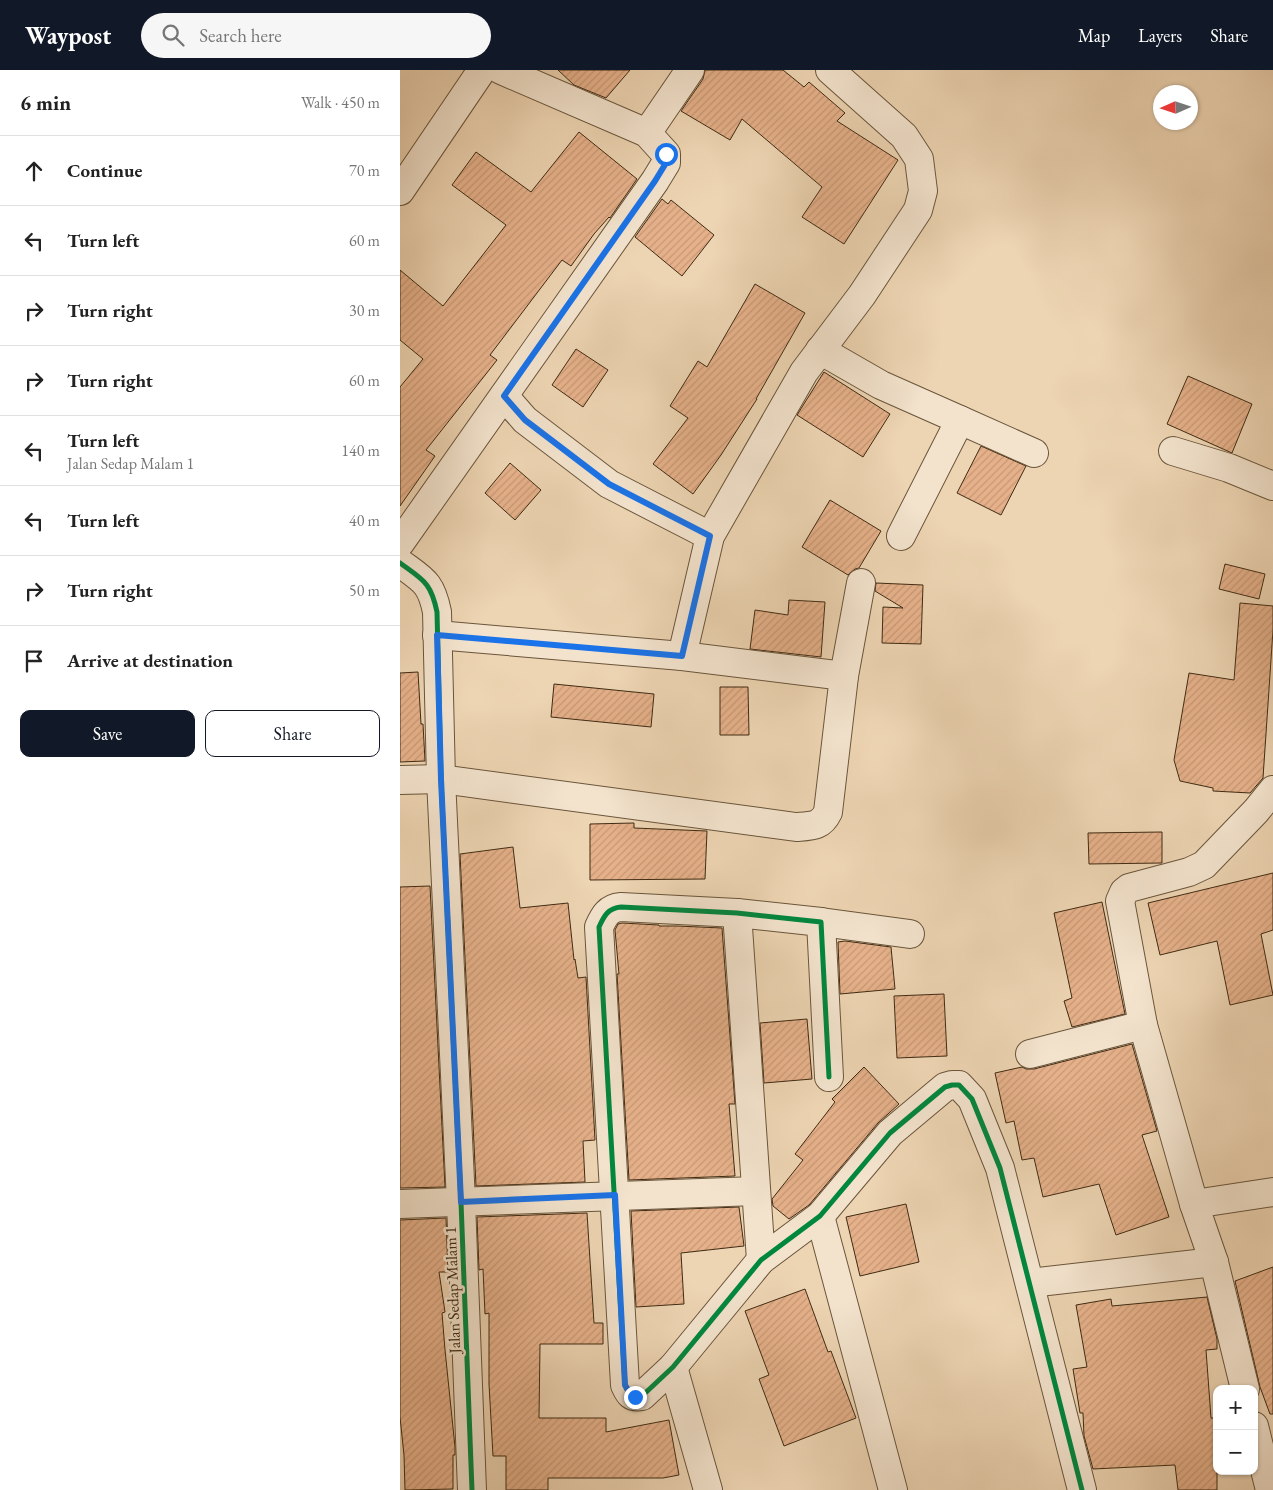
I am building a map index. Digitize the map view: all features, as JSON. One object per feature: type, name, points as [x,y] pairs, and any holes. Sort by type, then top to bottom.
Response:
[{"type":"street","points":[[400,191],[482,70]]},
{"type":"street","points":[[400,543],[666,163],[666,154],[648,132],[501,70]]},
{"type":"street","points":[[648,132],[690,70]]},
{"type":"street","points":[[682,656],[710,536],[804,372],[862,295],[918,210],[922,191],[919,159],[904,136],[830,70]]},
{"type":"street","points":[[820,350],[881,384],[1034,453]]},
{"type":"street","points":[[504,396],[525,420],[609,484],[710,536]]},
{"type":"street","points":[[901,536],[960,420]]},
{"type":"street","points":[[1173,451],[1229,468],[1273,486]]},
{"type":"street","name":"Jalan Sedap Malam 1","points":[[400,563],[425,582],[434,594],[437,612],[441,779],[461,1202],[472,1490]]},
{"type":"street","points":[[400,780],[441,779],[796,827],[812,826],[824,821],[828,812],[844,676],[861,583]]},
{"type":"street","points":[[437,635],[682,656],[844,676]]},
{"type":"street","points":[[1244,1385],[1214,1262],[1194,1204],[1143,1026],[1120,901],[1124,892],[1129,888],[1190,872],[1204,865],[1273,792]]},
{"type":"street","points":[[910,934],[737,913],[621,907],[609,911],[601,922],[599,927],[625,1385],[630,1394],[635,1397],[642,1396],[673,1367],[761,1260],[820,1216],[890,1133],[945,1087],[959,1085],[972,1099],[1000,1168],[1082,1490]]},
{"type":"street","points":[[737,913],[761,1260]]},
{"type":"street","points":[[821,922],[829,1077]]},
{"type":"street","points":[[1030,1054],[1143,1026]]},
{"type":"street","points":[[400,1204],[756,1191]]},
{"type":"street","points":[[1194,1204],[1273,1192]]},
{"type":"street","points":[[820,1216],[893,1490]]},
{"type":"street","points":[[1030,1283],[1214,1262]]},
{"type":"street","points":[[673,1367],[708,1490]]},
{"type":"street","points":[[1255,1430],[1270,1490]]},
{"type":"building","points":[[558,70],[630,70],[606,98],[574,85]]},
{"type":"building","points":[[705,70],[783,70],[804,87],[809,82],[845,113],[837,121],[898,160],[844,244],[802,217],[822,187],[742,119],[730,140],[681,111],[703,79]]},
{"type":"building","points":[[579,132],[637,179],[610,218],[594,234],[571,266],[562,260],[490,355],[497,360],[426,450],[435,456],[400,506],[400,387],[423,359],[400,340],[400,270],[443,306],[506,225],[452,185],[476,152],[531,192]]},
{"type":"building","points":[[662,199],[668,204],[671,200],[714,235],[682,276],[635,237]]},
{"type":"building","points":[[755,284],[805,313],[757,399],[693,494],[653,464],[688,418],[670,406],[698,361],[707,367]]},
{"type":"building","points":[[576,349],[608,370],[583,407],[552,385]]},
{"type":"building","points":[[824,372],[890,414],[863,457],[797,415]]},
{"type":"building","points":[[1188,376],[1252,404],[1232,453],[1167,424]]},
{"type":"building","points":[[981,446],[1026,466],[1001,515],[957,493]]},
{"type":"building","points":[[510,463],[541,490],[515,520],[485,493]]},
{"type":"building","points":[[830,500],[881,531],[859,568],[848,575],[802,547]]},
{"type":"building","points":[[1225,564],[1265,574],[1259,599],[1219,589]]},
{"type":"building","points":[[876,583],[923,585],[921,644],[882,643],[883,607],[903,608],[875,591]]},
{"type":"building","points":[[789,600],[825,602],[821,657],[750,649],[755,610],[788,615]]},
{"type":"building","points":[[1240,603],[1273,606],[1263,778],[1250,793],[1213,791],[1213,788],[1180,781],[1174,760],[1189,673],[1234,680]]},
{"type":"building","points":[[418,672],[425,761],[400,762],[400,673]]},
{"type":"building","points":[[554,684],[654,694],[651,727],[551,717]]},
{"type":"building","points":[[720,687],[748,687],[749,735],[720,735]]},
{"type":"building","points":[[634,823],[634,828],[707,831],[705,879],[590,880],[590,824]]},
{"type":"building","points":[[1162,832],[1162,863],[1089,864],[1088,833]]},
{"type":"building","points":[[513,847],[520,908],[568,903],[574,960],[578,978],[586,977],[595,1140],[583,1141],[585,1182],[476,1186],[460,854]]},
{"type":"building","points":[[1273,873],[1273,930],[1261,934],[1273,995],[1230,1005],[1217,941],[1160,955],[1148,903]]},
{"type":"building","points":[[430,886],[445,1187],[400,1188],[400,887]]},
{"type":"building","points":[[1102,902],[1125,1014],[1072,1027],[1064,1001],[1072,998],[1054,913]]},
{"type":"building","points":[[618,924],[722,928],[735,1104],[729,1104],[735,1176],[629,1180],[617,974],[619,974],[615,930]]},
{"type":"building","points":[[845,941],[891,947],[895,989],[840,994],[838,942]]},
{"type":"building","points":[[944,994],[947,1056],[897,1058],[894,996]]},
{"type":"building","points":[[807,1019],[812,1079],[764,1083],[760,1023]]},
{"type":"building","points":[[1132,1044],[1157,1131],[1142,1135],[1169,1217],[1116,1235],[1099,1184],[1043,1197],[1034,1158],[1022,1160],[1014,1121],[1006,1123],[995,1073],[1022,1067],[1034,1069]]},
{"type":"building","points":[[864,1067],[899,1104],[878,1123],[809,1205],[789,1219],[773,1206],[772,1199],[803,1160],[795,1154],[835,1102],[832,1099]]},
{"type":"building","points":[[906,1204],[919,1262],[860,1276],[846,1217]]},
{"type":"building","points":[[739,1207],[744,1246],[681,1253],[684,1304],[636,1307],[631,1211]]},
{"type":"building","points":[[587,1213],[594,1323],[603,1323],[603,1344],[540,1344],[539,1418],[606,1418],[606,1432],[669,1420],[679,1475],[663,1478],[548,1478],[548,1490],[506,1490],[506,1456],[493,1456],[489,1384],[489,1313],[485,1314],[483,1269],[479,1270],[477,1217]]},
{"type":"building","points":[[446,1218],[448,1272],[439,1272],[445,1312],[442,1313],[455,1447],[455,1455],[453,1455],[453,1489],[405,1490],[400,1417],[400,1220]]},
{"type":"building","points":[[1273,1267],[1273,1414],[1270,1414],[1260,1387],[1235,1281]]},
{"type":"building","points":[[805,1289],[828,1352],[831,1351],[856,1418],[784,1446],[759,1379],[769,1375],[745,1311]]},
{"type":"building","points":[[1207,1297],[1217,1339],[1217,1349],[1206,1350],[1211,1418],[1213,1418],[1213,1475],[1217,1475],[1217,1490],[1178,1490],[1175,1465],[1093,1469],[1084,1436],[1083,1413],[1080,1413],[1073,1369],[1087,1367],[1076,1305],[1111,1299],[1112,1306]]},
{"type":"cycle path","points":[[400,563],[429,588],[437,612],[441,779],[461,1202],[472,1490]]},
{"type":"cycle path","points":[[829,1077],[821,922],[737,913],[621,907],[613,909],[605,916],[599,927],[625,1385],[628,1391],[633,1396],[642,1396],[673,1367],[761,1260],[820,1216],[890,1133],[945,1087],[959,1085],[972,1099],[1000,1168],[1082,1490]]},
{"type":"route","points":[[635,1397],[630,1394],[625,1385],[615,1195],[461,1202],[441,779],[437,635],[682,656],[710,536],[609,484],[525,420],[504,396],[655,181],[666,163],[666,154]]}]
